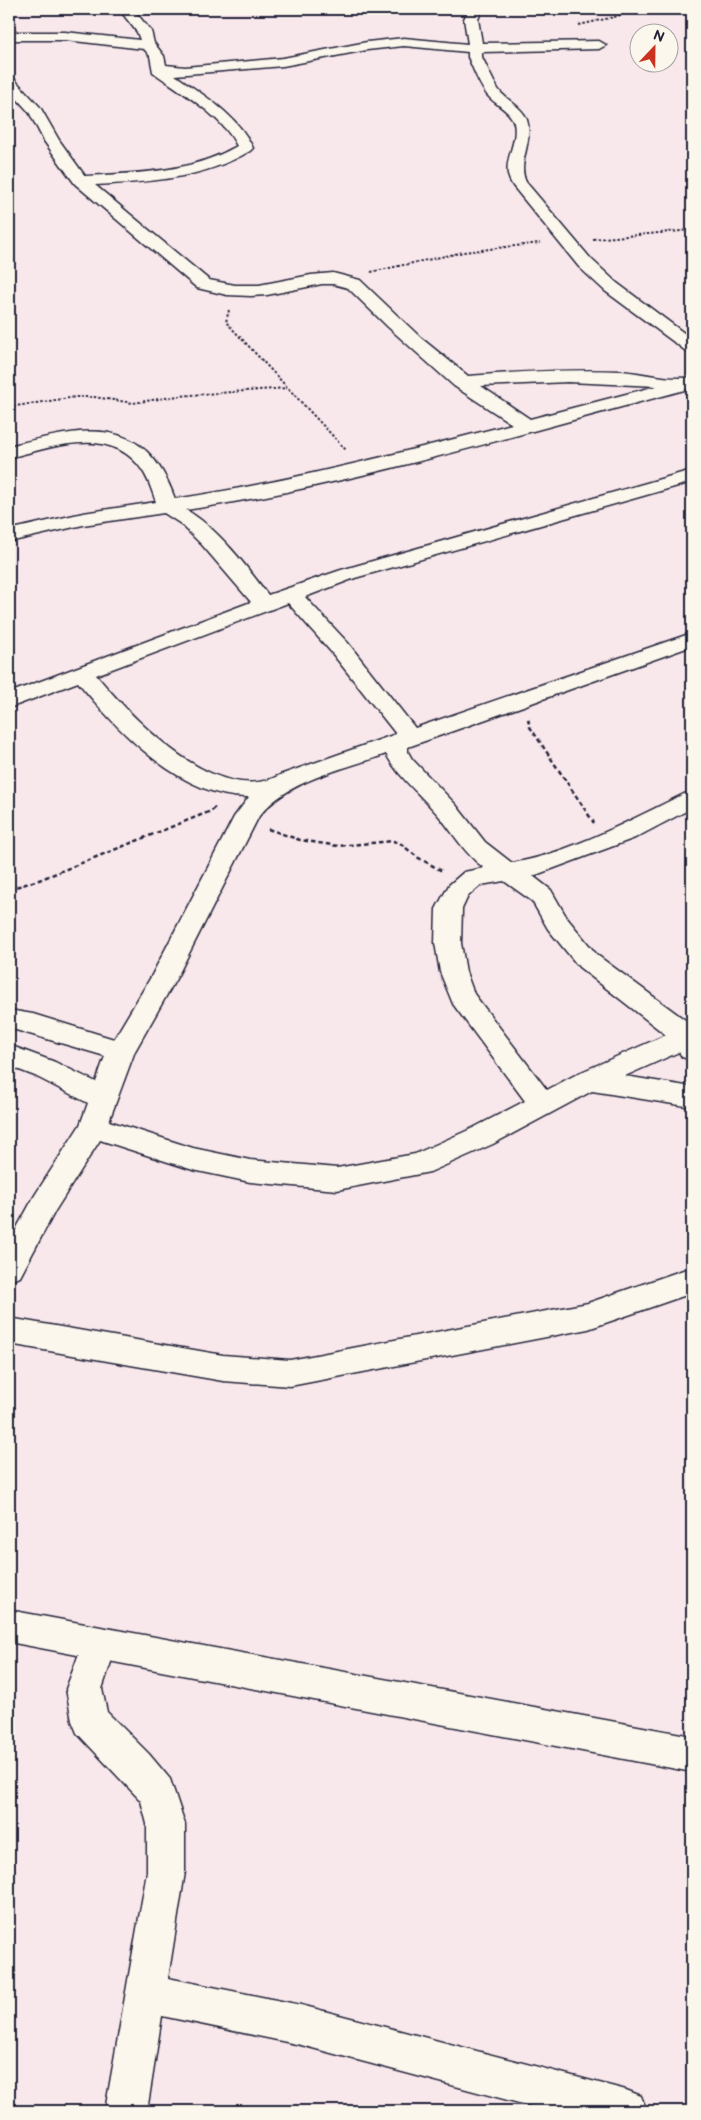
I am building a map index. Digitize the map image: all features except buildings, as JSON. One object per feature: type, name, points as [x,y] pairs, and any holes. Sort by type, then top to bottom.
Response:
[{"type":"street","points":[[126,9],[144,31],[148,45]]},
{"type":"street","points":[[457,12],[473,14],[475,57],[493,93],[513,110],[521,122],[521,137],[514,172],[519,183],[566,242],[611,287],[692,347]]},
{"type":"street","points":[[9,36],[66,36],[148,45],[160,60],[158,69]]},
{"type":"street","points":[[158,69],[185,70],[283,62],[393,43],[474,48],[599,45]]},
{"type":"street","points":[[81,181],[183,171],[210,165],[233,156],[245,148],[243,139],[228,124],[158,69]]},
{"type":"street","points":[[9,82],[35,110],[52,141],[81,181],[203,284],[218,289],[266,290],[332,278],[344,279],[354,284],[404,333],[461,382],[527,425]]},
{"type":"street","points":[[461,382],[600,375],[689,383]]},
{"type":"street","points":[[9,536],[83,519],[238,496],[368,468],[689,383]]},
{"type":"street","points":[[9,452],[62,440],[84,438],[107,437],[124,442],[141,456],[159,481],[170,507],[190,520],[243,577],[264,605]]},
{"type":"street","points":[[9,701],[186,632],[348,574],[692,476]]},
{"type":"street","points":[[292,595],[340,648],[404,739]]},
{"type":"street","points":[[9,1269],[45,1203],[93,1127],[121,1051],[164,977],[246,817],[256,802],[271,789],[288,780],[692,639]]},
{"type":"street","points":[[82,673],[124,722],[146,742],[208,782],[226,788],[271,789]]},
{"type":"street","points":[[404,739],[396,752],[402,763],[448,810],[476,848],[542,896],[557,923],[588,961],[690,1041]]},
{"type":"street","points":[[542,1103],[462,997],[453,972],[448,943],[449,909],[458,891],[473,878],[533,868],[607,839],[692,799]]},
{"type":"street","points":[[13,1025],[121,1051]]},
{"type":"street","points":[[93,1127],[193,1158],[240,1169],[337,1179],[420,1164],[483,1136],[542,1103],[589,1080],[690,1041]]},
{"type":"street","points":[[9,1054],[104,1098]]},
{"type":"street","points":[[589,1080],[692,1097]]},
{"type":"street","points":[[9,1332],[222,1368],[290,1372],[588,1316],[675,1287],[692,1279]]},
{"type":"street","points":[[9,1626],[692,1754]]},
{"type":"street","points":[[99,1644],[84,1689],[90,1721],[136,1767],[157,1792],[166,1824],[166,1872],[126,2111]]},
{"type":"street","points":[[146,1993],[301,2025],[611,2109]]},
{"type":"path","points":[[332,278],[376,271],[464,252],[524,244],[692,230]]},
{"type":"path","points":[[203,284],[227,304],[229,310],[226,322],[230,329],[339,443],[368,468]]},
{"type":"path","points":[[9,406],[86,397],[134,404],[178,396],[287,388]]},
{"type":"path","points":[[524,699],[530,727],[564,775],[585,812],[607,839]]},
{"type":"path","points":[[9,889],[39,880],[211,811],[224,797],[226,788]]},
{"type":"path","points":[[246,817],[271,831],[320,844],[338,846],[394,841],[442,871],[473,878]]}]
